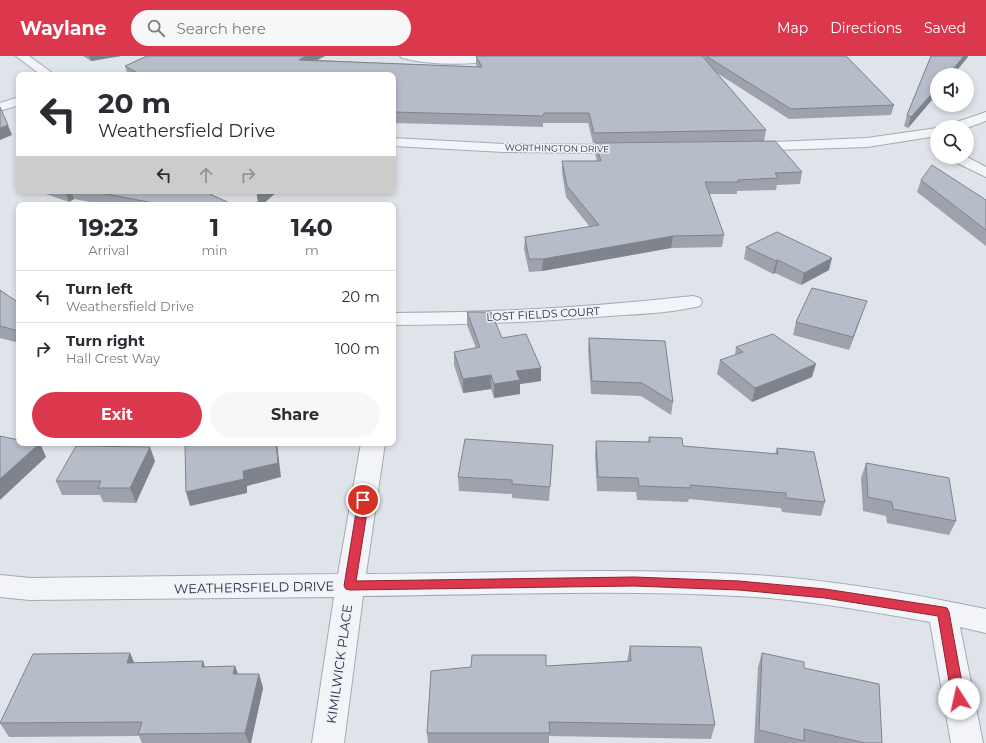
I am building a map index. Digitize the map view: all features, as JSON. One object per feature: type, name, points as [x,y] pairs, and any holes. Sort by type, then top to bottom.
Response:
[{"type":"street","points":[[22,56],[45,72]]},
{"type":"street","points":[[406,56],[453,61],[514,56]]},
{"type":"street","points":[[0,107],[16,102]]},
{"type":"street","points":[[974,120],[986,116]]},
{"type":"street","points":[[733,147],[827,145],[875,142],[930,133]]},
{"type":"street","points":[[916,136],[930,143]]},
{"type":"street","name":"WORTHINGTON DRIVE","points":[[396,142],[504,148],[638,148]]},
{"type":"street","points":[[969,164],[986,173]]},
{"type":"street","name":"LOST FIELDS COURT","points":[[396,319],[558,315],[693,302]]},
{"type":"street","name":"KIMILWICK PLACE","points":[[328,743],[372,446]]},
{"type":"street","name":"WEATHERSFIELD DRIVE","points":[[0,586],[38,589],[634,582],[739,585],[825,593],[943,612],[986,621]]},
{"type":"street","points":[[943,612],[967,743]]},
{"type":"building","points":[[147,56],[306,56],[299,60],[482,67],[476,56],[702,56],[766,130],[594,133],[589,113],[544,113],[543,116],[396,112],[396,72],[136,72],[125,66]]},
{"type":"building","points":[[706,56],[846,56],[894,105],[791,109]]},
{"type":"building","points":[[931,56],[964,56],[954,68],[930,68],[930,96],[911,117],[907,115]]},
{"type":"building","points":[[0,107],[8,125],[0,128]]},
{"type":"building","points":[[775,141],[802,172],[775,173],[778,178],[738,180],[739,182],[705,182],[724,235],[673,236],[543,259],[529,259],[525,237],[599,225],[567,186],[562,161],[601,161],[596,143]]},
{"type":"building","points":[[932,165],[986,200],[986,230],[921,180]]},
{"type":"building","points":[[107,194],[210,194],[227,202],[148,202]]},
{"type":"building","points":[[777,232],[832,258],[804,273],[778,260],[776,261],[746,247]]},
{"type":"building","points":[[812,288],[867,301],[853,337],[796,322]]},
{"type":"building","points":[[0,290],[16,301],[16,330],[0,326]]},
{"type":"building","points":[[467,312],[491,312],[502,338],[526,334],[541,368],[516,371],[520,380],[494,384],[491,375],[463,379],[454,352],[480,347]]},
{"type":"building","points":[[773,334],[816,364],[755,388],[720,360],[743,352],[736,347]]},
{"type":"building","points":[[589,338],[665,341],[673,402],[642,383],[592,381]]},
{"type":"building","points":[[0,436],[16,439],[16,446],[37,446],[0,479]]},
{"type":"building","points":[[649,437],[682,438],[683,446],[778,454],[777,448],[814,452],[825,502],[786,498],[786,493],[690,485],[691,488],[639,486],[638,478],[598,477],[596,441],[650,442]]},
{"type":"building","points":[[465,439],[553,445],[550,487],[512,484],[512,480],[458,477]]},
{"type":"building","points":[[76,446],[150,447],[130,488],[98,488],[101,481],[56,481]]},
{"type":"building","points":[[185,446],[276,446],[278,463],[243,471],[244,479],[186,492]]},
{"type":"building","points":[[866,463],[949,478],[956,521],[893,509],[892,502],[868,497]]},
{"type":"building","points":[[630,646],[701,647],[715,725],[549,722],[550,733],[427,733],[431,671],[471,667],[472,655],[546,655],[546,666],[631,661]]},
{"type":"building","points":[[130,653],[127,663],[203,661],[202,667],[235,666],[233,674],[259,674],[245,733],[138,734],[142,722],[0,723],[33,654]]},
{"type":"building","points":[[762,653],[804,662],[804,668],[879,684],[882,743],[865,743],[804,729],[804,741],[759,730]]},
{"type":"route","points":[[363,500],[350,586],[634,582],[739,585],[825,593],[943,612],[959,699]]}]
